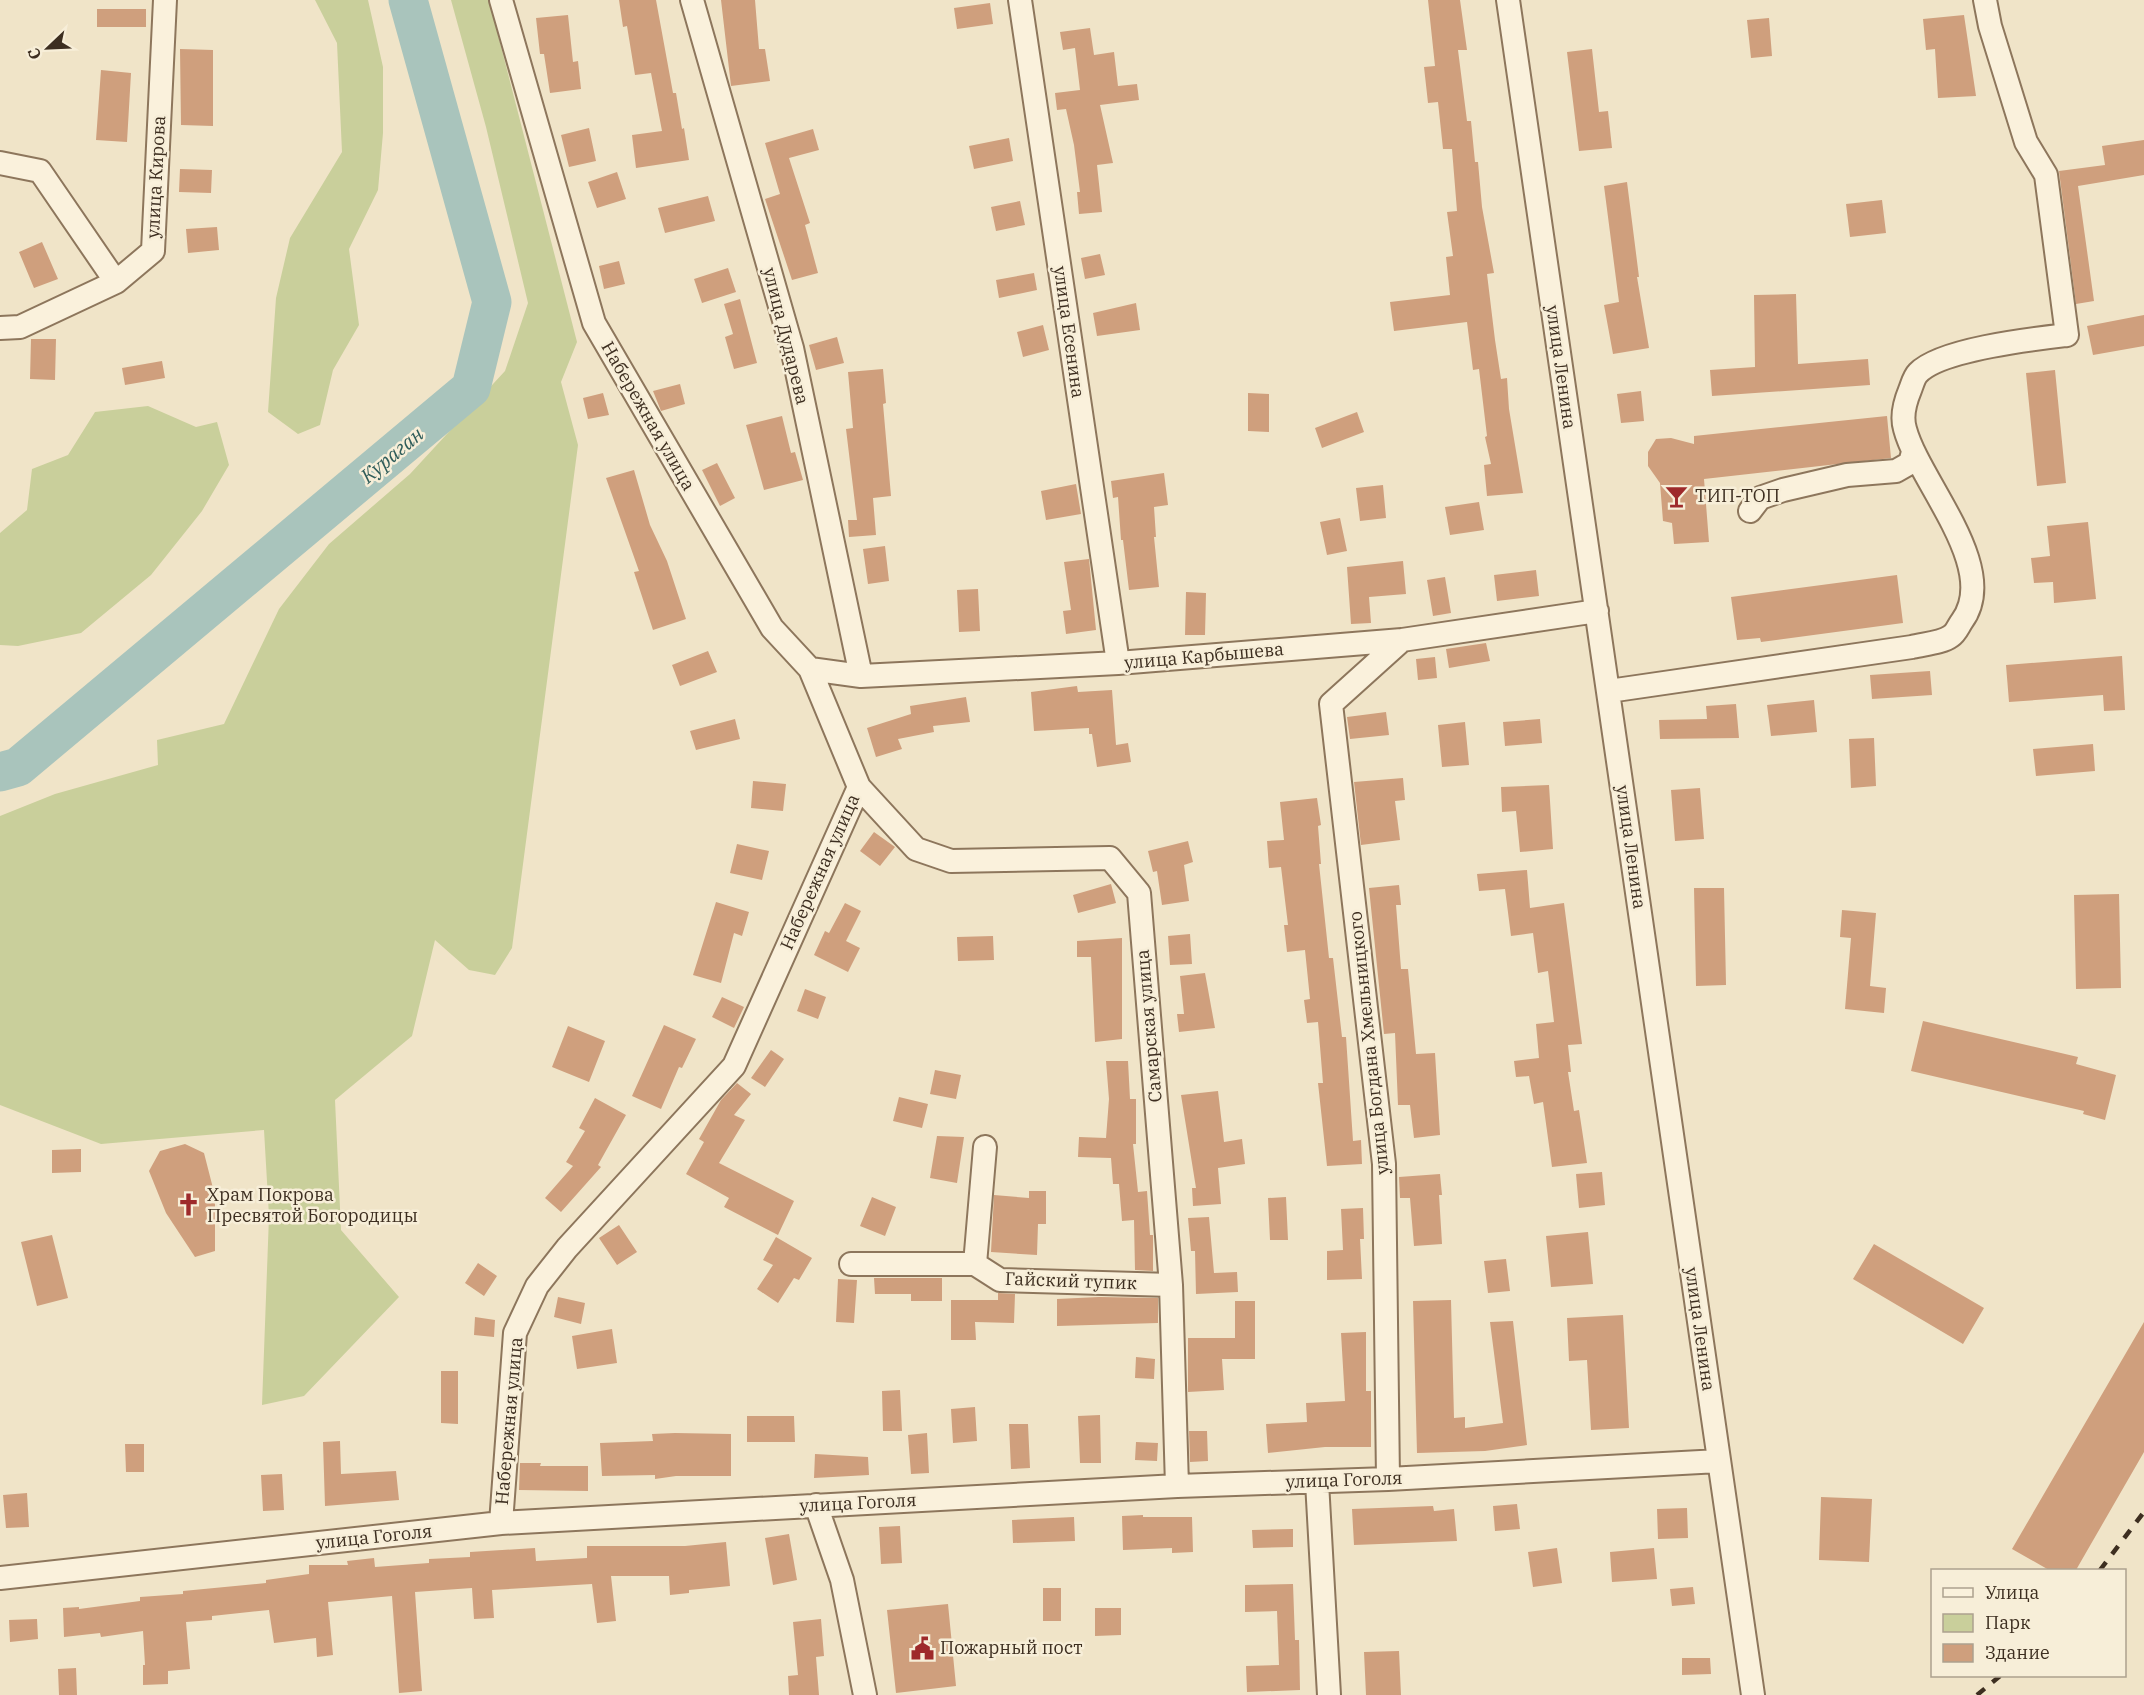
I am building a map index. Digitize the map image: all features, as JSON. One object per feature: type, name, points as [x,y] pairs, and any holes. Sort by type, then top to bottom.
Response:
[{"type":"street","name":"улица Кирова","points":[[0,328],[20,327],[116,282],[153,251],[165,0]]},
{"type":"street","name":"Набережная улица","points":[[501,0],[594,323],[772,628],[810,669],[859,786],[734,1066],[567,1248],[537,1286],[515,1333],[501,1522]]},
{"type":"street","name":"улица Дударева","points":[[692,0],[792,348],[861,676]]},
{"type":"street","name":"улица Есенина","points":[[1020,0],[1118,663]]},
{"type":"street","name":"улица Ленина","points":[[1508,0],[1753,1695]]},
{"type":"street","points":[[1609,691],[1912,647],[1951,636],[1971,609],[1972,581],[1954,524],[1913,452],[1904,428],[1904,403],[1918,374],[1939,361],[2019,341],[2067,335],[2046,175],[2026,142],[1990,26],[1985,0]]},
{"type":"street","points":[[0,163],[40,171],[116,282]]},
{"type":"street","points":[[1750,511],[1760,498],[1811,482],[1896,471],[1910,463],[1913,452]]},
{"type":"street","name":"улица Карбышева","points":[[810,669],[861,676],[1118,663],[1402,640],[1597,611]]},
{"type":"street","name":"улица Богдана Хмельницкого","points":[[1388,1479],[1384,1164],[1331,704],[1402,640]]},
{"type":"street","name":"Самарская улица","points":[[859,786],[916,849],[951,861],[1110,858],[1139,893],[1171,1285],[1177,1486]]},
{"type":"street","points":[[851,1264],[975,1264],[985,1147]]},
{"type":"street","name":"Гайский тупик","points":[[975,1264],[1000,1280],[1171,1285]]},
{"type":"street","name":"улица Гоголя","points":[[0,1578],[501,1522],[1177,1486],[1388,1479],[1719,1461]]},
{"type":"street","points":[[1317,1482],[1329,1695]]},
{"type":"street","points":[[816,1505],[842,1580],[865,1695]]},
{"type":"green space","points":[[315,0],[368,0],[383,67],[383,133],[378,190],[349,249],[359,325],[333,370],[320,425],[298,434],[268,412],[276,298],[290,238],[342,152],[337,43]]},
{"type":"green space","points":[[451,0],[489,0],[577,342],[561,382],[578,445],[512,948],[495,975],[469,970],[435,940],[412,1036],[335,1100],[341,1230],[399,1297],[304,1396],[262,1405],[269,1216],[264,1130],[101,1144],[0,1105],[0,816],[55,794],[158,765],[157,740],[224,724],[279,609],[329,544],[410,474],[505,371],[528,303],[486,127]]},
{"type":"green space","points":[[148,406],[196,427],[217,422],[229,465],[202,511],[151,575],[81,633],[18,646],[0,645],[0,533],[27,510],[32,469],[68,455],[95,412]]},
{"type":"building","points":[[619,0],[656,0],[673,93],[676,93],[689,160],[636,168],[632,135],[662,131],[651,73],[635,75],[627,26],[623,27]]},
{"type":"building","points":[[721,0],[755,0],[759,49],[765,49],[770,81],[731,86]]},
{"type":"building","points":[[1428,0],[1460,0],[1467,50],[1458,50],[1467,121],[1471,121],[1475,162],[1478,162],[1482,207],[1494,273],[1487,274],[1495,340],[1501,379],[1507,378],[1509,409],[1523,493],[1487,496],[1484,465],[1491,464],[1485,437],[1487,436],[1479,369],[1473,370],[1467,322],[1394,331],[1390,302],[1450,295],[1446,257],[1453,256],[1447,212],[1457,211],[1452,149],[1443,149],[1438,102],[1428,103],[1424,67],[1435,66]]},
{"type":"building","points":[[990,3],[993,24],[957,29],[954,8]]},
{"type":"building","points":[[97,9],[146,9],[146,27],[97,27]]},
{"type":"building","points":[[568,15],[573,62],[578,61],[581,89],[550,93],[544,54],[540,54],[536,18]]},
{"type":"building","points":[[1964,15],[1976,96],[1938,98],[1935,49],[1926,50],[1923,19]]},
{"type":"building","points":[[1769,18],[1772,56],[1751,58],[1747,20]]},
{"type":"building","points":[[1090,28],[1094,55],[1114,52],[1118,86],[1137,84],[1139,100],[1100,105],[1113,163],[1097,165],[1102,212],[1079,214],[1077,192],[1080,192],[1074,145],[1066,109],[1057,110],[1055,93],[1080,90],[1075,48],[1063,50],[1060,32]]},
{"type":"building","points":[[180,49],[213,50],[213,126],[181,125]]},
{"type":"building","points":[[1592,49],[1599,112],[1608,111],[1612,148],[1579,151],[1567,52]]},
{"type":"building","points":[[101,70],[131,73],[127,142],[96,140]]},
{"type":"building","points":[[589,128],[596,161],[569,167],[561,135]]},
{"type":"building","points":[[813,129],[819,150],[789,158],[810,223],[805,225],[818,273],[792,280],[765,199],[780,194],[765,143]]},
{"type":"building","points":[[1009,138],[1013,161],[974,169],[969,146]]},
{"type":"building","points":[[2144,140],[2144,175],[2078,186],[2094,301],[2076,304],[2059,171],[2105,165],[2102,146]]},
{"type":"building","points":[[180,169],[212,170],[211,193],[179,192]]},
{"type":"building","points":[[617,172],[626,199],[597,208],[588,182]]},
{"type":"building","points":[[1627,182],[1639,277],[1637,277],[1649,348],[1613,354],[1604,305],[1619,302],[1604,186]]},
{"type":"building","points":[[708,196],[715,221],[665,233],[658,208]]},
{"type":"building","points":[[1882,200],[1886,233],[1850,237],[1846,204]]},
{"type":"building","points":[[1020,201],[1025,225],[996,231],[991,207]]},
{"type":"building","points":[[217,227],[219,250],[188,253],[186,229]]},
{"type":"building","points":[[42,242],[58,279],[34,288],[19,252]]},
{"type":"building","points":[[1100,254],[1105,275],[1085,279],[1081,258]]},
{"type":"building","points":[[619,261],[625,284],[604,289],[599,266]]},
{"type":"building","points":[[728,268],[736,292],[702,303],[694,279]]},
{"type":"building","points":[[1034,273],[1037,290],[999,298],[996,280]]},
{"type":"building","points":[[1796,294],[1798,364],[1868,359],[1870,385],[1712,396],[1710,370],[1755,367],[1754,295]]},
{"type":"building","points":[[740,299],[757,363],[734,369],[725,337],[733,334],[724,304]]},
{"type":"building","points":[[1136,303],[1140,330],[1097,336],[1093,313]]},
{"type":"building","points":[[2144,315],[2144,346],[2093,355],[2087,326]]},
{"type":"building","points":[[1043,325],[1049,350],[1023,357],[1017,332]]},
{"type":"building","points":[[837,337],[844,363],[816,370],[809,345]]},
{"type":"building","points":[[31,339],[56,339],[55,380],[30,379]]},
{"type":"building","points":[[162,361],[165,378],[125,385],[122,368]]},
{"type":"building","points":[[883,369],[886,403],[883,404],[891,496],[873,498],[876,535],[849,537],[848,520],[857,520],[846,429],[853,428],[848,372]]},
{"type":"building","points":[[2055,370],[2066,483],[2037,486],[2026,373]]},
{"type":"building","points":[[680,384],[685,404],[661,411],[653,391]]},
{"type":"building","points":[[1641,391],[1644,421],[1621,423],[1617,394]]},
{"type":"building","points":[[603,393],[609,415],[588,419],[583,398]]},
{"type":"building","points":[[1248,393],[1269,394],[1269,432],[1248,431]]},
{"type":"building","points":[[1357,412],[1364,432],[1322,448],[1315,428]]},
{"type":"building","points":[[782,416],[791,453],[795,452],[803,480],[764,490],[746,425]]},
{"type":"building","points":[[1887,416],[1891,458],[1704,479],[1709,542],[1674,544],[1672,523],[1663,521],[1660,483],[1648,466],[1648,452],[1656,439],[1671,438],[1694,444],[1694,436]]},
{"type":"building","points":[[717,463],[735,498],[720,506],[702,470]]},
{"type":"building","points":[[634,470],[650,525],[667,561],[686,619],[653,630],[634,572],[639,571],[606,478]]},
{"type":"building","points":[[1164,473],[1168,505],[1154,507],[1156,537],[1154,537],[1159,587],[1129,590],[1123,540],[1121,540],[1118,497],[1113,498],[1111,481]]},
{"type":"building","points":[[1076,484],[1081,514],[1046,520],[1041,491]]},
{"type":"building","points":[[1383,485],[1386,518],[1360,521],[1356,488]]},
{"type":"building","points":[[1479,502],[1484,530],[1450,535],[1445,507]]},
{"type":"building","points":[[1340,518],[1347,551],[1327,555],[1320,522]]},
{"type":"building","points":[[2088,522],[2096,599],[2054,603],[2053,582],[2034,583],[2031,558],[2050,556],[2047,526]]},
{"type":"building","points":[[885,546],[889,581],[868,584],[863,549]]},
{"type":"building","points":[[1089,559],[1096,630],[1066,634],[1063,611],[1071,610],[1064,562]]},
{"type":"building","points":[[1403,561],[1406,594],[1369,597],[1371,623],[1351,624],[1347,567]]},
{"type":"building","points":[[1536,570],[1539,596],[1497,601],[1494,575]]},
{"type":"building","points":[[1897,575],[1903,623],[1761,642],[1760,638],[1737,640],[1731,597]]},
{"type":"building","points":[[1445,577],[1451,613],[1433,616],[1427,580]]},
{"type":"building","points":[[978,589],[980,631],[959,632],[957,590]]},
{"type":"building","points":[[1186,592],[1206,593],[1205,635],[1185,635]]},
{"type":"building","points":[[1486,643],[1490,661],[1449,668],[1446,649]]},
{"type":"building","points":[[708,651],[717,672],[680,686],[672,665]]},
{"type":"building","points":[[2122,656],[2125,710],[2104,711],[2103,695],[2009,702],[2006,665]]},
{"type":"building","points":[[1435,657],[1437,678],[1418,680],[1416,659]]},
{"type":"building","points":[[1930,671],[1932,695],[1872,699],[1870,675]]},
{"type":"building","points":[[1077,686],[1078,692],[1112,690],[1116,745],[1128,743],[1131,762],[1097,767],[1089,728],[1034,731],[1031,692]]},
{"type":"building","points":[[966,697],[970,722],[933,726],[934,732],[898,739],[902,749],[876,757],[867,728],[911,714],[910,706]]},
{"type":"building","points":[[1814,700],[1817,732],[1771,736],[1767,705]]},
{"type":"building","points":[[1736,704],[1739,738],[1660,739],[1659,720],[1707,719],[1706,706]]},
{"type":"building","points":[[1386,712],[1389,735],[1350,739],[1347,717]]},
{"type":"building","points":[[735,719],[740,739],[696,750],[690,731]]},
{"type":"building","points":[[1540,719],[1542,743],[1505,746],[1503,722]]},
{"type":"building","points":[[1465,722],[1469,765],[1442,767],[1438,725]]},
{"type":"building","points":[[1874,738],[1876,786],[1851,788],[1849,739]]},
{"type":"building","points":[[2093,744],[2095,771],[2036,776],[2033,749]]},
{"type":"building","points":[[1403,778],[1405,800],[1395,801],[1400,840],[1361,845],[1354,782]]},
{"type":"building","points":[[753,781],[786,784],[783,811],[751,808]]},
{"type":"building","points":[[1549,785],[1553,849],[1520,852],[1516,811],[1502,812],[1501,787]]},
{"type":"building","points":[[1700,788],[1704,839],[1675,841],[1671,790]]},
{"type":"building","points":[[1317,798],[1321,825],[1318,826],[1321,864],[1319,864],[1329,958],[1333,958],[1342,1037],[1346,1037],[1353,1141],[1361,1140],[1362,1164],[1327,1166],[1318,1083],[1323,1083],[1318,1022],[1307,1023],[1304,1000],[1310,999],[1305,950],[1287,952],[1284,925],[1288,925],[1281,867],[1269,868],[1267,841],[1284,840],[1280,802]]},
{"type":"building","points":[[874,832],[895,847],[880,866],[860,851]]},
{"type":"building","points":[[1188,841],[1193,862],[1184,865],[1189,901],[1162,905],[1157,871],[1153,872],[1148,851]]},
{"type":"building","points":[[737,844],[769,851],[762,880],[730,873]]},
{"type":"building","points":[[1527,870],[1530,908],[1564,903],[1582,1044],[1568,1045],[1571,1072],[1568,1072],[1574,1111],[1579,1110],[1587,1163],[1552,1167],[1543,1102],[1534,1104],[1529,1076],[1516,1077],[1514,1061],[1539,1058],[1536,1024],[1554,1022],[1548,971],[1538,973],[1533,933],[1511,936],[1505,889],[1479,891],[1477,874]]},
{"type":"building","points":[[1111,884],[1116,903],[1078,913],[1073,895]]},
{"type":"building","points":[[1399,885],[1401,905],[1396,905],[1401,969],[1408,969],[1416,1054],[1435,1053],[1440,1135],[1414,1138],[1410,1105],[1398,1105],[1395,1033],[1384,1034],[1369,888]]},
{"type":"building","points":[[1694,888],[1724,888],[1726,985],[1696,986]]},
{"type":"building","points":[[2119,894],[2121,988],[2076,989],[2074,895]]},
{"type":"building","points":[[716,902],[749,912],[742,936],[734,933],[721,983],[693,975]]},
{"type":"building","points":[[845,903],[861,911],[846,941],[860,948],[848,972],[814,955],[825,931],[829,933]]},
{"type":"building","points":[[1842,910],[1876,913],[1870,986],[1886,988],[1884,1013],[1845,1009],[1851,938],[1840,937]]},
{"type":"building","points":[[1190,934],[1192,964],[1170,965],[1168,936]]},
{"type":"building","points":[[993,936],[994,960],[958,961],[957,937]]},
{"type":"building","points":[[1122,938],[1122,1039],[1095,1042],[1091,957],[1077,957],[1077,941]]},
{"type":"building","points":[[1205,973],[1215,1028],[1179,1032],[1177,1014],[1184,1014],[1180,976]]},
{"type":"building","points":[[805,989],[826,997],[818,1019],[797,1011]]},
{"type":"building","points":[[722,997],[744,1007],[734,1028],[712,1017]]},
{"type":"building","points":[[1923,1021],[2078,1057],[2076,1064],[2116,1075],[2105,1120],[2083,1114],[2084,1111],[1911,1071]]},
{"type":"building","points":[[664,1025],[696,1039],[682,1068],[679,1067],[661,1109],[632,1096]]},
{"type":"building","points":[[568,1026],[605,1041],[589,1082],[552,1067]]},
{"type":"building","points":[[771,1050],[784,1059],[765,1087],[751,1078]]},
{"type":"building","points":[[1106,1061],[1128,1061],[1130,1099],[1136,1099],[1136,1144],[1133,1144],[1138,1192],[1147,1191],[1150,1235],[1153,1235],[1153,1271],[1135,1270],[1134,1220],[1122,1221],[1119,1184],[1113,1184],[1111,1158],[1078,1157],[1079,1137],[1106,1138],[1109,1099]]},
{"type":"building","points":[[935,1070],[961,1075],[956,1099],[930,1094]]},
{"type":"building","points":[[737,1083],[751,1094],[734,1115],[745,1120],[719,1163],[794,1201],[778,1235],[724,1207],[729,1198],[686,1174],[704,1142],[699,1139],[721,1100]]},
{"type":"building","points":[[1218,1091],[1224,1142],[1242,1139],[1245,1164],[1218,1168],[1221,1204],[1193,1206],[1192,1188],[1196,1188],[1181,1095]]},
{"type":"building","points":[[899,1097],[928,1104],[922,1128],[893,1121]]},
{"type":"building","points":[[595,1098],[626,1115],[598,1165],[601,1167],[561,1212],[545,1198],[573,1166],[566,1162],[585,1131],[579,1128]]},
{"type":"building","points":[[937,1136],[964,1137],[957,1183],[930,1178]]},
{"type":"building","name":"Храм Покрова Пресвятой Богородицы","points":[[185,1144],[204,1153],[215,1196],[215,1251],[195,1257],[166,1213],[149,1171],[160,1151]]},
{"type":"building","points":[[81,1149],[81,1172],[52,1173],[52,1150]]},
{"type":"building","points":[[1602,1172],[1605,1205],[1579,1208],[1576,1174]]},
{"type":"building","points":[[1440,1174],[1442,1244],[1414,1246],[1410,1198],[1400,1198],[1399,1177]]},
{"type":"building","points":[[1029,1191],[1046,1191],[1046,1224],[1038,1224],[1037,1255],[991,1252],[994,1195],[1029,1198]]},
{"type":"building","points":[[872,1197],[896,1207],[885,1236],[860,1226]]},
{"type":"building","points":[[1286,1197],[1288,1240],[1270,1240],[1268,1198]]},
{"type":"building","points":[[1363,1208],[1364,1239],[1360,1239],[1362,1279],[1327,1280],[1327,1251],[1343,1250],[1341,1209]]},
{"type":"building","points":[[1209,1217],[1214,1273],[1237,1272],[1238,1292],[1196,1294],[1195,1251],[1191,1251],[1188,1218]]},
{"type":"building","points":[[619,1225],[637,1252],[617,1265],[599,1238]]},
{"type":"building","points":[[1588,1232],[1593,1284],[1551,1287],[1546,1236]]},
{"type":"building","points":[[52,1235],[68,1298],[37,1306],[21,1242]]},
{"type":"building","points":[[776,1237],[812,1258],[799,1280],[794,1278],[778,1303],[757,1289],[773,1265],[763,1260]]},
{"type":"building","points":[[1874,1244],[1984,1308],[1963,1344],[1853,1279]]},
{"type":"building","points":[[1506,1259],[1510,1291],[1488,1293],[1484,1261]]},
{"type":"building","points":[[478,1263],[497,1276],[484,1296],[465,1283]]},
{"type":"building","points":[[874,1278],[942,1278],[942,1301],[911,1301],[911,1294],[875,1294]]},
{"type":"building","points":[[838,1279],[857,1280],[854,1323],[836,1322]]},
{"type":"building","points":[[998,1293],[1015,1294],[1014,1323],[975,1322],[976,1340],[951,1340],[951,1300],[998,1300]]},
{"type":"building","points":[[558,1297],[585,1303],[581,1324],[554,1317]]},
{"type":"building","points":[[1158,1298],[1158,1323],[1057,1326],[1057,1299]]},
{"type":"building","points":[[1451,1300],[1454,1418],[1465,1417],[1465,1428],[1503,1423],[1490,1322],[1513,1321],[1527,1445],[1485,1451],[1417,1453],[1413,1301]]},
{"type":"building","points":[[1235,1301],[1255,1301],[1255,1359],[1222,1359],[1224,1390],[1188,1392],[1188,1338],[1235,1338]]},
{"type":"building","points":[[1623,1315],[1629,1428],[1591,1430],[1587,1360],[1569,1361],[1567,1318]]},
{"type":"building","points":[[475,1317],[495,1320],[494,1337],[474,1335]]},
{"type":"building","points":[[2144,1322],[2144,1452],[2077,1569],[2047,1569],[2012,1549]]},
{"type":"building","points":[[612,1329],[617,1363],[577,1369],[572,1336]]},
{"type":"building","points":[[1366,1332],[1366,1391],[1371,1391],[1371,1447],[1325,1447],[1268,1453],[1266,1424],[1307,1422],[1306,1403],[1345,1401],[1341,1333]]},
{"type":"building","points":[[1136,1357],[1155,1359],[1154,1379],[1135,1378]]},
{"type":"building","points":[[441,1371],[458,1371],[458,1424],[441,1423]]},
{"type":"building","points":[[900,1390],[902,1431],[883,1431],[882,1391]]},
{"type":"building","points":[[975,1407],[977,1441],[953,1443],[951,1409]]},
{"type":"building","points":[[1100,1415],[1101,1463],[1080,1463],[1078,1416]]},
{"type":"building","points":[[747,1416],[794,1416],[795,1442],[747,1442]]},
{"type":"building","points":[[1009,1424],[1028,1424],[1030,1468],[1011,1469]]},
{"type":"building","points":[[1189,1431],[1207,1431],[1208,1461],[1190,1462]]},
{"type":"building","points":[[927,1433],[929,1473],[911,1474],[908,1435]]},
{"type":"building","points":[[652,1434],[731,1434],[731,1476],[676,1476],[655,1479],[655,1475],[602,1476],[600,1443],[653,1441]]},
{"type":"building","points":[[340,1441],[341,1474],[396,1471],[399,1500],[325,1506],[323,1442]]},
{"type":"building","points":[[1136,1442],[1158,1443],[1157,1461],[1135,1460]]},
{"type":"building","points":[[125,1444],[144,1444],[144,1472],[126,1472]]},
{"type":"building","points":[[815,1454],[868,1457],[869,1475],[814,1478]]},
{"type":"building","points":[[520,1463],[541,1463],[540,1466],[588,1466],[588,1491],[519,1490]]},
{"type":"building","points":[[282,1474],[284,1510],[263,1511],[261,1475]]},
{"type":"building","points":[[27,1493],[29,1527],[6,1528],[3,1495]]},
{"type":"building","points":[[1821,1497],[1872,1499],[1869,1562],[1819,1560]]},
{"type":"building","points":[[1517,1504],[1520,1529],[1495,1531],[1493,1506]]},
{"type":"building","points":[[1433,1506],[1434,1511],[1454,1509],[1457,1541],[1354,1545],[1352,1509]]},
{"type":"building","points":[[1687,1508],[1688,1538],[1658,1539],[1657,1509]]},
{"type":"building","points":[[1143,1515],[1143,1517],[1192,1517],[1193,1552],[1172,1553],[1172,1548],[1123,1550],[1122,1516]]},
{"type":"building","points":[[1074,1517],[1075,1541],[1013,1543],[1012,1520]]},
{"type":"building","points":[[900,1526],[902,1563],[881,1564],[879,1527]]},
{"type":"building","points":[[1293,1529],[1293,1547],[1253,1548],[1252,1530]]},
{"type":"building","points":[[789,1534],[797,1580],[773,1585],[765,1538]]},
{"type":"building","points":[[726,1542],[730,1586],[689,1590],[689,1593],[670,1595],[669,1576],[611,1576],[616,1621],[597,1623],[592,1584],[492,1590],[494,1618],[474,1619],[472,1588],[415,1592],[422,1691],[399,1693],[392,1596],[328,1602],[333,1655],[317,1657],[316,1638],[274,1643],[269,1610],[212,1616],[212,1620],[186,1622],[190,1669],[168,1671],[168,1684],[143,1685],[143,1665],[145,1665],[143,1631],[101,1637],[100,1633],[64,1637],[63,1608],[79,1607],[79,1609],[140,1601],[140,1597],[183,1594],[183,1591],[266,1583],[266,1580],[309,1574],[309,1565],[348,1565],[347,1561],[374,1558],[375,1567],[429,1563],[429,1559],[470,1557],[470,1552],[535,1548],[536,1561],[587,1558],[587,1546],[685,1546]]},
{"type":"building","points":[[1557,1548],[1562,1583],[1533,1587],[1528,1552]]},
{"type":"building","points":[[1654,1548],[1657,1579],[1612,1582],[1610,1552]]},
{"type":"building","points":[[1293,1584],[1295,1640],[1299,1640],[1300,1690],[1247,1692],[1246,1666],[1279,1665],[1277,1611],[1245,1612],[1245,1585]]},
{"type":"building","points":[[1693,1587],[1695,1604],[1672,1606],[1670,1589]]},
{"type":"building","points":[[1043,1588],[1061,1588],[1061,1621],[1043,1621]]},
{"type":"building","name":"Пожарный пост","points":[[948,1604],[956,1686],[896,1693],[887,1610]]},
{"type":"building","points":[[1095,1608],[1121,1608],[1121,1635],[1095,1636]]},
{"type":"building","points":[[37,1619],[38,1639],[10,1642],[9,1620]]},
{"type":"building","points":[[821,1619],[824,1656],[816,1657],[819,1695],[789,1695],[788,1676],[798,1675],[793,1622]]},
{"type":"building","points":[[1399,1651],[1401,1695],[1366,1695],[1364,1652]]},
{"type":"building","points":[[1682,1658],[1710,1658],[1711,1674],[1682,1675]]},
{"type":"building","points":[[76,1668],[77,1695],[59,1695],[58,1669]]},
{"type":"waterway","name":"Кураган","points":[[0,772],[18,767],[471,388],[492,302],[408,0]]},
{"type":"railway","points":[[2101,1569],[2144,1512]]},
{"type":"railway","points":[[1977,1695],[1999,1677]]},
{"type":"place","name":"ТИП-ТОП","points":[[1677,496]]},
{"type":"place","name":"Храм Покрова Пресвятой Богородицы","points":[[189,1205]]},
{"type":"place","name":"Пожарный пост","points":[[922,1648]]}]
